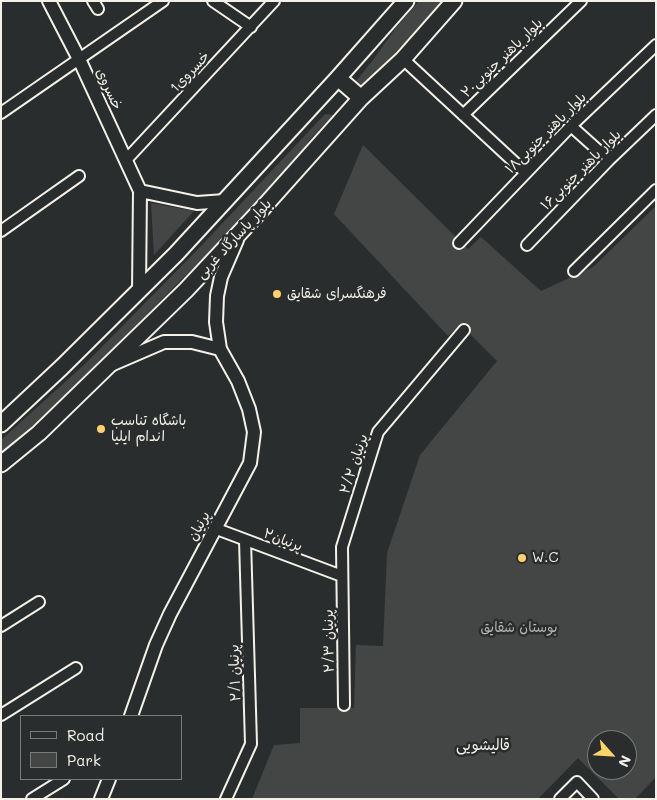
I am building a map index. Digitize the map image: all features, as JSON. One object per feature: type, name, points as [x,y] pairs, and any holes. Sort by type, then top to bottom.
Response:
[{"type":"main road","points":[[1,424],[140,290],[225,201],[406,1]]},
{"type":"main road","name":"بلوار پاسارگاد غربی","points":[[1,464],[39,433],[186,290],[361,98],[403,59],[454,1]]},
{"type":"main road","points":[[338,78],[361,98]]},
{"type":"street","name":"خسروى","points":[[49,1],[79,59],[140,191]]},
{"type":"street","points":[[1,113],[162,1]]},
{"type":"street","name":"خسروى1","points":[[126,160],[274,1]]},
{"type":"street","name":"بلوار باهنر جنوبی۲۰","points":[[463,115],[581,1]]},
{"type":"street","points":[[216,2],[251,27]]},
{"type":"street","name":"۱۸بلوار باهنر جنوبی","points":[[459,243],[571,126],[656,45]]},
{"type":"street","points":[[403,59],[526,173]]},
{"type":"street","name":"بلوار باهنر جنوبی۱۶","points":[[527,245],[609,160],[656,115]]},
{"type":"street","points":[[571,126],[609,160]]},
{"type":"street","points":[[1,231],[79,176]]},
{"type":"street","points":[[574,271],[656,190]]},
{"type":"street","points":[[140,290],[140,191],[197,203],[225,201]]},
{"type":"street","points":[[108,366],[164,342],[192,342],[220,349],[216,322],[216,296],[230,252],[242,230]]},
{"type":"street","name":"پرنیان ۲/۲","points":[[342,576],[342,547],[378,432],[464,330]]},
{"type":"street","name":"پرنیان","points":[[132,715],[163,630],[214,528],[250,463],[254,432],[250,409],[238,381],[220,349]]},
{"type":"street","name":"پرنیان۲","points":[[214,528],[342,576]]},
{"type":"street","name":"پرنیان ۲/۱","points":[[226,799],[251,744],[245,540]]},
{"type":"street","name":"پرنیان ۲/۳","points":[[342,576],[344,705]]},
{"type":"street","points":[[1,626],[39,602]]},
{"type":"street","points":[[1,715],[76,668]]},
{"type":"street","points":[[32,799],[62,780]]},
{"type":"street","points":[[101,799],[109,780]]},
{"type":"street","points":[[560,799],[576,782],[593,799]]},
{"type":"green space","points":[[419,1],[442,1],[411,37],[357,90],[353,85],[395,29]]},
{"type":"green space","points":[[325,114],[333,115],[311,138],[289,170],[106,355],[43,417],[1,454],[1,440],[86,363],[202,245]]},
{"type":"green space","name":"بوستان شقایق","points":[[363,145],[468,249],[481,237],[541,291],[593,267],[656,206],[656,777],[635,799],[619,799],[600,780],[637,780],[637,730],[587,730],[587,767],[578,758],[538,799],[252,799],[274,745],[300,743],[300,708],[354,708],[356,645],[383,646],[387,553],[420,455],[497,361],[460,324],[448,336],[334,214]]},
{"type":"green space","points":[[151,203],[194,211],[154,255]]},
{"type":"place","name":"فرهنگسرای شقایق","points":[[277,294]]},
{"type":"place","name":"باشگاه تناسب اندام ایلیا","points":[[101,429]]},
{"type":"place","name":"W.C","points":[[522,558]]},
{"type":"district","name":"قالیشویی","points":[[483,745]]}]
